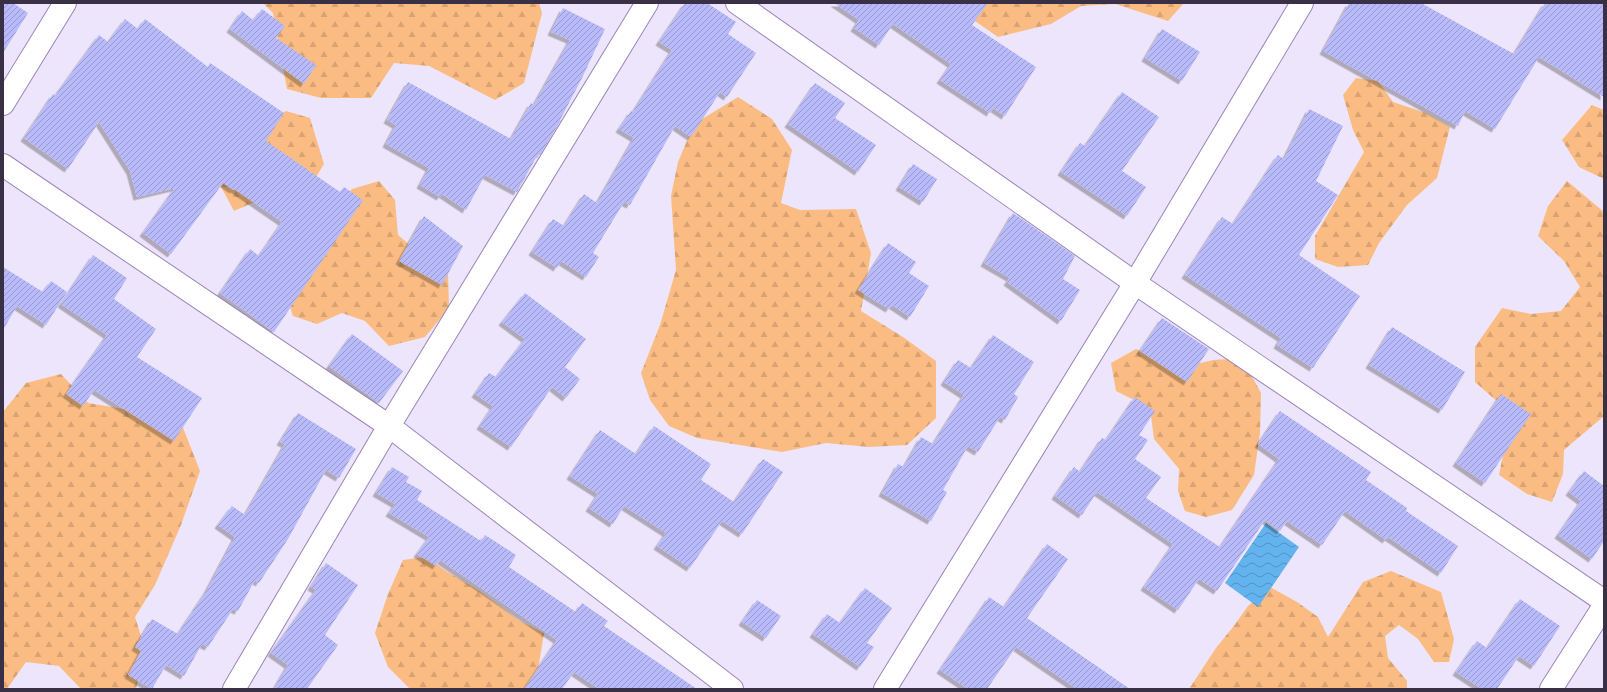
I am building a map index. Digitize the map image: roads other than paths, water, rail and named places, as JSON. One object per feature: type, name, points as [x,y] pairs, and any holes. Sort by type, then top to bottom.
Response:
[{"type":"street","points":[[3,104],[65,3]]},
{"type":"street","points":[[234,689],[389,426],[647,3]]},
{"type":"street","points":[[737,3],[1135,283],[1604,601]]},
{"type":"street","points":[[885,689],[1135,283],[1302,3]]},
{"type":"street","points":[[3,165],[389,426],[732,689]]},
{"type":"street","points":[[1551,689],[1604,606]]},
{"type":"water","points":[[1266,523],[1299,547],[1258,607],[1225,583]]}]
